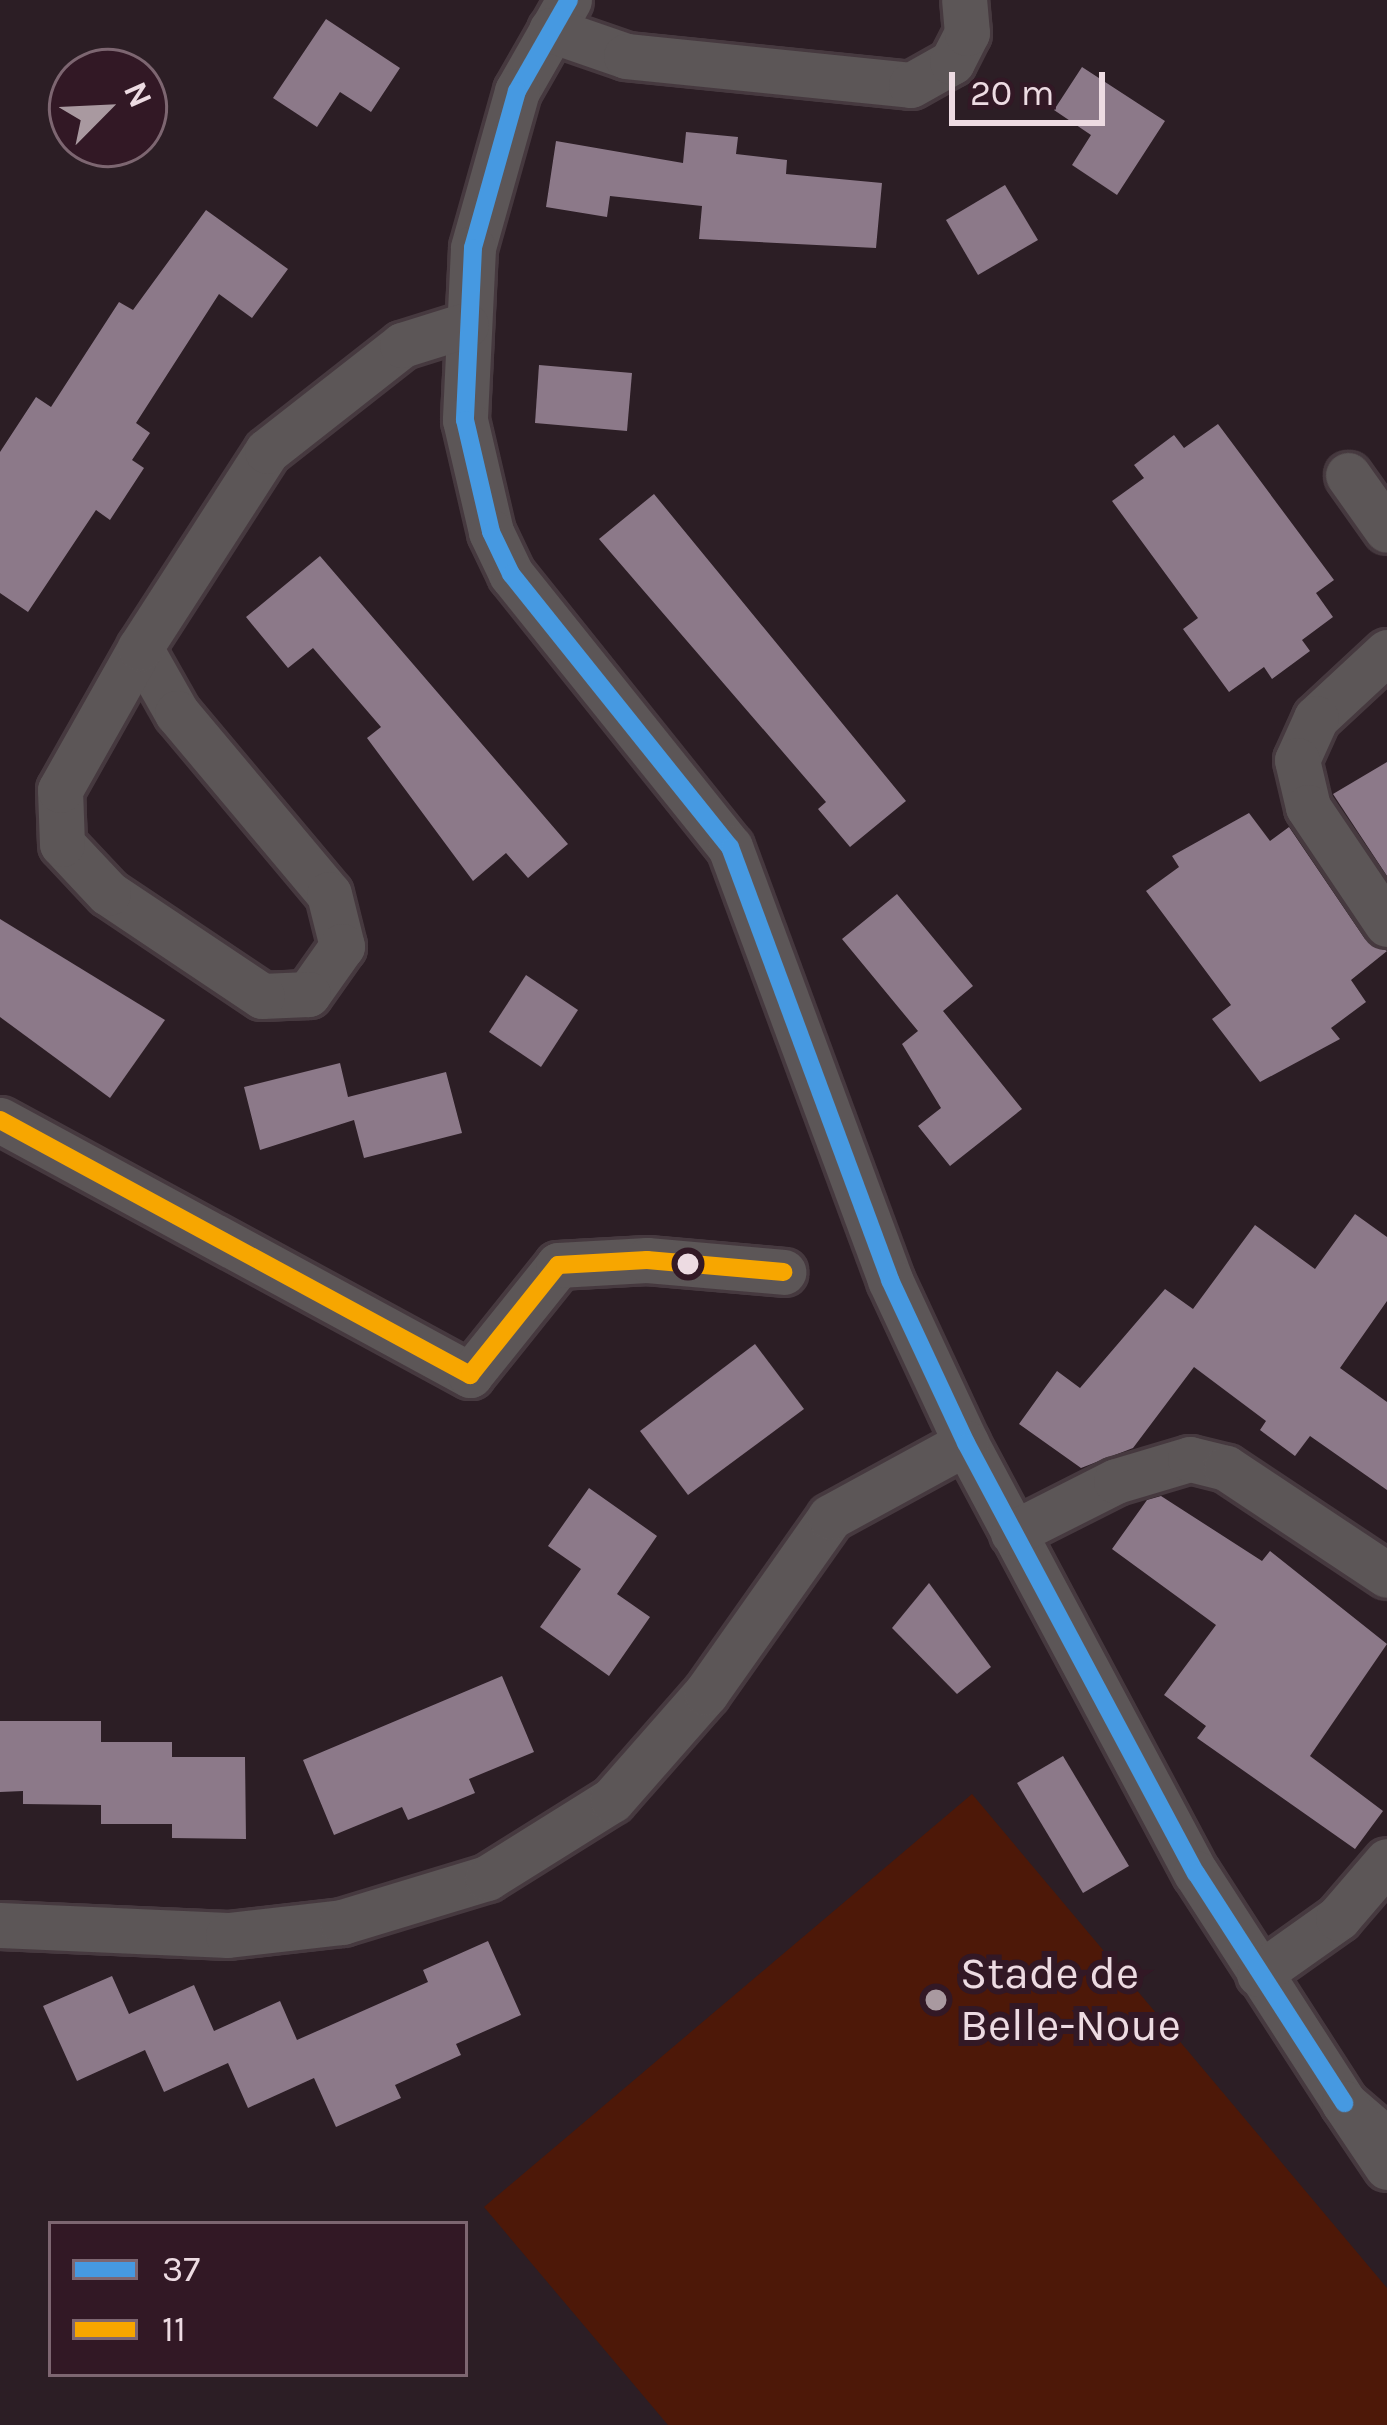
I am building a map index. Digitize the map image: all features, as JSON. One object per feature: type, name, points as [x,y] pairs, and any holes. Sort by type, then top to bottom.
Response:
[{"type":"street","points":[[964,0],[967,33],[952,62],[911,85],[626,56],[560,15],[497,148],[466,325],[465,420],[491,532],[511,574],[730,847],[890,1280],[966,1443],[1258,1974],[1387,2167]]},
{"type":"street","points":[[140,648],[176,713],[328,894],[342,946],[308,994],[262,996],[108,893],[62,844],[59,790],[140,648],[267,451],[402,345],[466,325]]},
{"type":"street","points":[[1348,475],[1387,530]]},
{"type":"street","points":[[1387,652],[1316,718],[1297,760],[1308,807],[1387,924]]},
{"type":"street","points":[[0,1120],[470,1375],[558,1265],[646,1260],[784,1272]]},
{"type":"street","points":[[0,1924],[228,1935],[342,1922],[487,1878],[612,1800],[706,1693],[830,1517],[966,1443]]},
{"type":"street","points":[[1013,1533],[1116,1481],[1190,1459],[1226,1468],[1387,1575]]},
{"type":"street","points":[[1258,1974],[1337,1918],[1387,1861]]},
{"type":"street","points":[[1344,2103],[1387,2140]]},
{"type":"shaded area","name":"Stade de Belle-Noue","points":[[972,1794],[1387,2288],[1387,2425],[668,2425],[484,2207]]},
{"type":"building","points":[[326,19],[400,68],[371,112],[340,92],[317,127],[273,98]]},
{"type":"building","points":[[1082,67],[1165,121],[1117,195],[1072,165],[1091,135],[1054,110]]},
{"type":"building","points":[[686,132],[738,137],[736,154],[787,160],[786,174],[882,183],[876,248],[699,239],[702,206],[610,196],[607,217],[546,207],[556,141],[683,163]]},
{"type":"building","points":[[1005,185],[1038,240],[978,275],[946,220]]},
{"type":"building","points":[[206,210],[288,269],[252,318],[219,294],[136,423],[150,433],[132,460],[144,468],[110,520],[96,510],[28,612],[0,593],[0,452],[36,397],[51,407],[119,302],[133,310]]},
{"type":"building","points":[[539,365],[632,373],[627,431],[535,423]]},
{"type":"building","points":[[1218,424],[1334,580],[1316,593],[1333,617],[1302,640],[1310,651],[1272,679],[1264,667],[1229,692],[1183,629],[1198,618],[1112,501],[1144,478],[1134,465],[1174,435],[1184,448]]},
{"type":"building","points":[[654,494],[906,801],[850,847],[818,809],[826,802],[599,539]]},
{"type":"building","points":[[320,556],[568,844],[528,878],[506,853],[473,881],[367,738],[381,727],[313,648],[288,668],[246,617]]},
{"type":"building","points":[[1387,762],[1387,876],[1333,794]]},
{"type":"building","points":[[1249,813],[1270,841],[1289,827],[1365,939],[1387,951],[1351,980],[1366,1002],[1331,1028],[1340,1039],[1260,1082],[1212,1019],[1231,1005],[1146,891],[1179,867],[1172,856]]},
{"type":"building","points":[[897,894],[973,986],[943,1011],[1022,1109],[950,1166],[918,1126],[941,1108],[902,1044],[918,1031],[842,939]]},
{"type":"building","points":[[0,919],[165,1020],[110,1098],[0,1017]]},
{"type":"building","points":[[526,975],[578,1010],[541,1067],[489,1032]]},
{"type":"building","points":[[340,1063],[348,1097],[446,1072],[462,1133],[364,1158],[354,1120],[260,1150],[244,1087]]},
{"type":"building","points":[[1355,1214],[1387,1237],[1387,1301],[1340,1368],[1387,1402],[1387,1490],[1310,1436],[1295,1456],[1260,1430],[1266,1421],[1194,1367],[1133,1448],[1081,1468],[1019,1424],[1057,1371],[1080,1388],[1165,1289],[1193,1309],[1255,1225],[1315,1269]]},
{"type":"building","points":[[755,1344],[804,1409],[688,1495],[640,1431]]},
{"type":"building","points":[[589,1488],[657,1536],[617,1594],[650,1617],[609,1676],[540,1627],[581,1569],[548,1546]]},
{"type":"building","points":[[1161,1496],[1262,1561],[1270,1551],[1387,1644],[1310,1756],[1383,1811],[1355,1849],[1197,1738],[1206,1726],[1164,1695],[1216,1625],[1112,1549],[1147,1500]]},
{"type":"building","points":[[929,1583],[991,1667],[957,1694],[892,1628]]},
{"type":"building","points":[[502,1676],[534,1752],[469,1779],[475,1793],[408,1820],[402,1807],[334,1835],[303,1760]]},
{"type":"building","points":[[0,1721],[101,1721],[101,1742],[172,1742],[172,1757],[245,1757],[246,1839],[172,1838],[172,1824],[101,1824],[101,1805],[23,1804],[23,1791],[0,1792]]},
{"type":"building","points":[[1063,1756],[1129,1866],[1083,1893],[1017,1783]]},
{"type":"building","points":[[488,1941],[521,2015],[456,2044],[461,2055],[395,2085],[401,2098],[336,2127],[314,2078],[248,2108],[228,2063],[164,2092],[145,2050],[77,2081],[43,2006],[112,1976],[129,2014],[194,1985],[214,2031],[280,2001],[297,2040],[428,1982],[423,1970]]},
{"type":"transit line","name":"37","points":[[569,0],[517,91],[473,248],[465,420],[491,532],[511,574],[730,847],[890,1280],[966,1443],[1196,1873],[1344,2103]]},
{"type":"transit line","name":"11","points":[[0,1120],[470,1375],[558,1265],[647,1260],[783,1272]]},
{"type":"place","name":"Stade de Belle-Noue","points":[[936,2000]]}]
